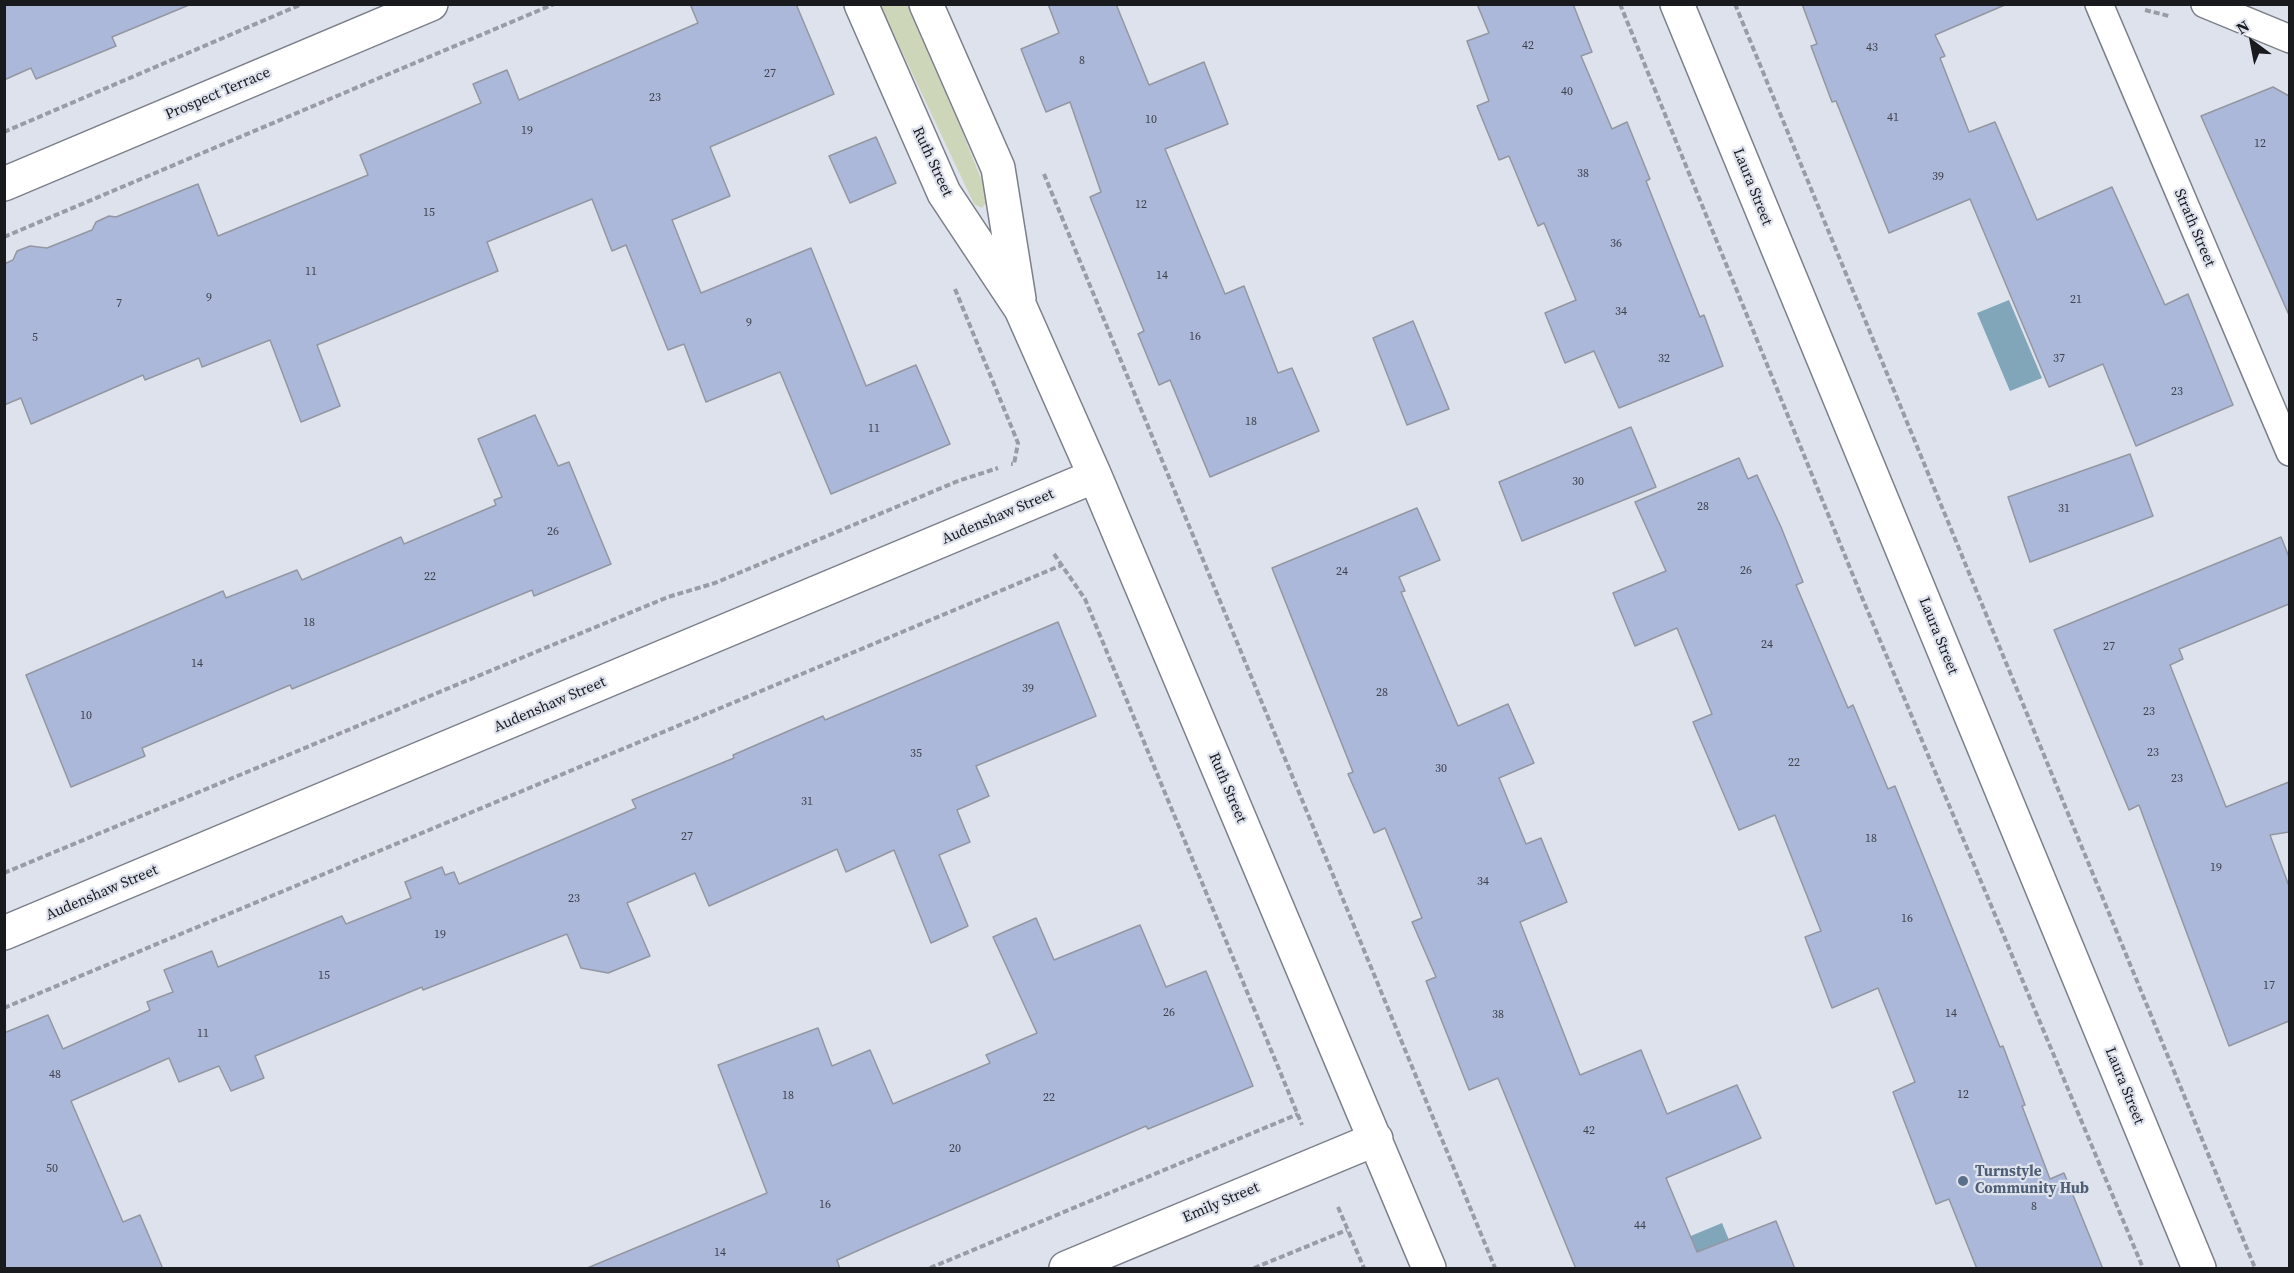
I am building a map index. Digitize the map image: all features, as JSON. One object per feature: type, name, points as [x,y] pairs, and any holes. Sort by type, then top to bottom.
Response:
[{"type":"street","name":"Prospect Terrace","points":[[4,184],[431,4]]},
{"type":"street","name":"Ruth Street","points":[[861,4],[944,193],[1021,309],[1095,476],[1429,1269]]},
{"type":"street","name":"Ruth Street","points":[[926,4],[998,168],[1021,309]]},
{"type":"street","name":"Laura Street","points":[[1677,4],[2199,1269]]},
{"type":"street","name":"Audenshaw Street","points":[[4,933],[1095,476]]},
{"type":"street","name":"Emily Street","points":[[1066,1269],[1376,1139]]},
{"type":"lane","name":"Strath Street","points":[[2099,4],[2289,452]]},
{"type":"lane","points":[[2205,4],[2289,39]]},
{"type":"path","points":[[4,132],[302,4]]},
{"type":"path","points":[[4,237],[554,4]]},
{"type":"path","points":[[1620,4],[1857,584],[2144,1269]]},
{"type":"path","points":[[1736,4],[2255,1269]]},
{"type":"path","points":[[2139,10],[2155,10],[2177,19]]},
{"type":"path","points":[[1040,164],[1495,1269]]},
{"type":"path","points":[[4,873],[668,597],[715,583],[958,481],[1014,464],[1018,443],[950,278]]},
{"type":"path","points":[[1054,554],[1085,598],[1305,1131]]},
{"type":"path","points":[[4,1008],[1062,565]]},
{"type":"path","points":[[930,1269],[1298,1114]]},
{"type":"path","points":[[1338,1207],[1364,1269]]},
{"type":"path","points":[[1254,1269],[1347,1230]]},
{"type":"green space","points":[[880,5],[907,5],[989,199],[982,208],[974,204]]},
{"type":"water","points":[[2009,300],[2042,378],[2010,391],[1977,313]]},
{"type":"water","points":[[1722,1223],[1729,1240],[1668,1266],[1681,1240]]},
{"type":"building","points":[[4,4],[189,5],[112,37],[116,46],[36,79],[31,68],[4,80]]},
{"type":"building","points":[[690,4],[796,4],[834,94],[710,147],[730,196],[672,220],[701,293],[811,248],[866,386],[916,365],[950,444],[831,494],[780,372],[706,402],[684,344],[668,350],[626,245],[612,251],[592,199],[487,242],[498,271],[317,345],[340,406],[301,422],[270,340],[202,367],[199,358],[145,380],[143,375],[31,424],[21,398],[4,405],[4,264],[13,260],[17,251],[30,246],[47,248],[92,230],[96,222],[109,216],[116,217],[198,184],[218,236],[368,175],[360,155],[481,103],[473,84],[507,70],[519,100],[698,23]]},
{"type":"building","points":[[1048,4],[1116,4],[1149,85],[1204,62],[1228,124],[1165,149],[1225,294],[1244,286],[1278,373],[1292,368],[1319,431],[1210,477],[1170,380],[1159,385],[1138,334],[1144,331],[1090,197],[1101,192],[1070,102],[1046,112],[1021,49],[1059,33]]},
{"type":"building","points":[[1477,4],[1573,4],[1592,52],[1581,56],[1612,129],[1627,122],[1650,179],[1646,181],[1700,317],[1704,315],[1723,366],[1619,408],[1594,351],[1565,363],[1545,313],[1576,300],[1544,223],[1538,226],[1509,156],[1499,160],[1477,106],[1489,101],[1467,41],[1489,33]]},
{"type":"building","points":[[1802,4],[2007,4],[1935,35],[1945,56],[1940,58],[1969,132],[1995,122],[2037,220],[2112,187],[2165,305],[2188,294],[2233,405],[2136,446],[2103,364],[2049,387],[1970,199],[1889,233],[1836,101],[1832,102],[1811,46],[1817,44]]},
{"type":"building","points":[[2273,87],[2289,96],[2289,315],[2201,116]]},
{"type":"building","points":[[876,137],[896,183],[850,203],[829,156]]},
{"type":"building","points":[[1413,321],[1449,409],[1407,425],[1373,338]]},
{"type":"building","points":[[535,415],[558,466],[569,462],[611,564],[534,596],[532,590],[292,689],[290,685],[142,748],[145,756],[71,787],[26,675],[223,591],[226,598],[297,570],[302,580],[401,537],[404,544],[496,505],[494,500],[502,497],[478,439]]},
{"type":"building","points":[[1631,427],[1656,487],[1522,541],[1499,482]]},
{"type":"building","points":[[2130,454],[2153,516],[2030,562],[2008,497]]},
{"type":"building","points":[[1739,458],[1748,479],[1757,475],[1803,582],[1796,585],[1848,708],[1853,705],[1888,789],[1895,786],[2000,1047],[2003,1046],[2025,1105],[2022,1106],[2050,1179],[2064,1173],[2103,1269],[1977,1269],[1949,1199],[1936,1204],[1893,1092],[1915,1082],[1878,988],[1832,1008],[1805,937],[1821,931],[1775,815],[1739,830],[1693,722],[1712,714],[1677,628],[1635,646],[1613,593],[1666,571],[1635,502]]},
{"type":"building","points":[[1417,508],[1440,560],[1399,577],[1405,591],[1401,592],[1458,726],[1508,704],[1534,763],[1499,778],[1526,844],[1541,838],[1567,902],[1520,922],[1580,1075],[1641,1050],[1667,1114],[1737,1085],[1761,1138],[1666,1178],[1697,1252],[1776,1221],[1795,1269],[1576,1269],[1498,1078],[1469,1090],[1426,981],[1436,977],[1412,922],[1422,918],[1385,828],[1374,833],[1348,774],[1353,772],[1272,568]]},
{"type":"building","points":[[2281,537],[2289,557],[2289,604],[2179,649],[2183,659],[2170,665],[2226,807],[2289,782],[2289,832],[2270,835],[2289,886],[2289,1021],[2229,1046],[2139,805],[2129,810],[2054,630]]},
{"type":"building","points":[[1058,622],[1096,716],[976,766],[989,796],[957,810],[970,842],[939,855],[968,926],[931,943],[894,850],[846,872],[837,849],[709,906],[695,873],[627,903],[650,956],[608,973],[581,968],[567,934],[423,990],[422,987],[255,1056],[264,1078],[231,1091],[219,1066],[179,1082],[169,1058],[71,1101],[123,1222],[140,1215],[163,1269],[4,1269],[4,1033],[48,1015],[63,1049],[150,1010],[147,1002],[173,992],[164,970],[212,951],[218,967],[342,916],[346,924],[411,898],[405,882],[442,867],[445,875],[454,872],[459,884],[636,808],[632,800],[734,758],[733,755],[823,716],[825,720]]},
{"type":"building","points":[[1036,918],[1054,960],[1140,925],[1166,987],[1206,971],[1253,1086],[1148,1129],[1146,1126],[888,1237],[837,1260],[840,1269],[585,1269],[767,1193],[718,1065],[818,1028],[832,1066],[870,1050],[893,1104],[990,1063],[986,1055],[1037,1033],[993,937]]},
{"type":"place","name":"Turnstyle Community Hub","points":[[1963,1181]]}]
